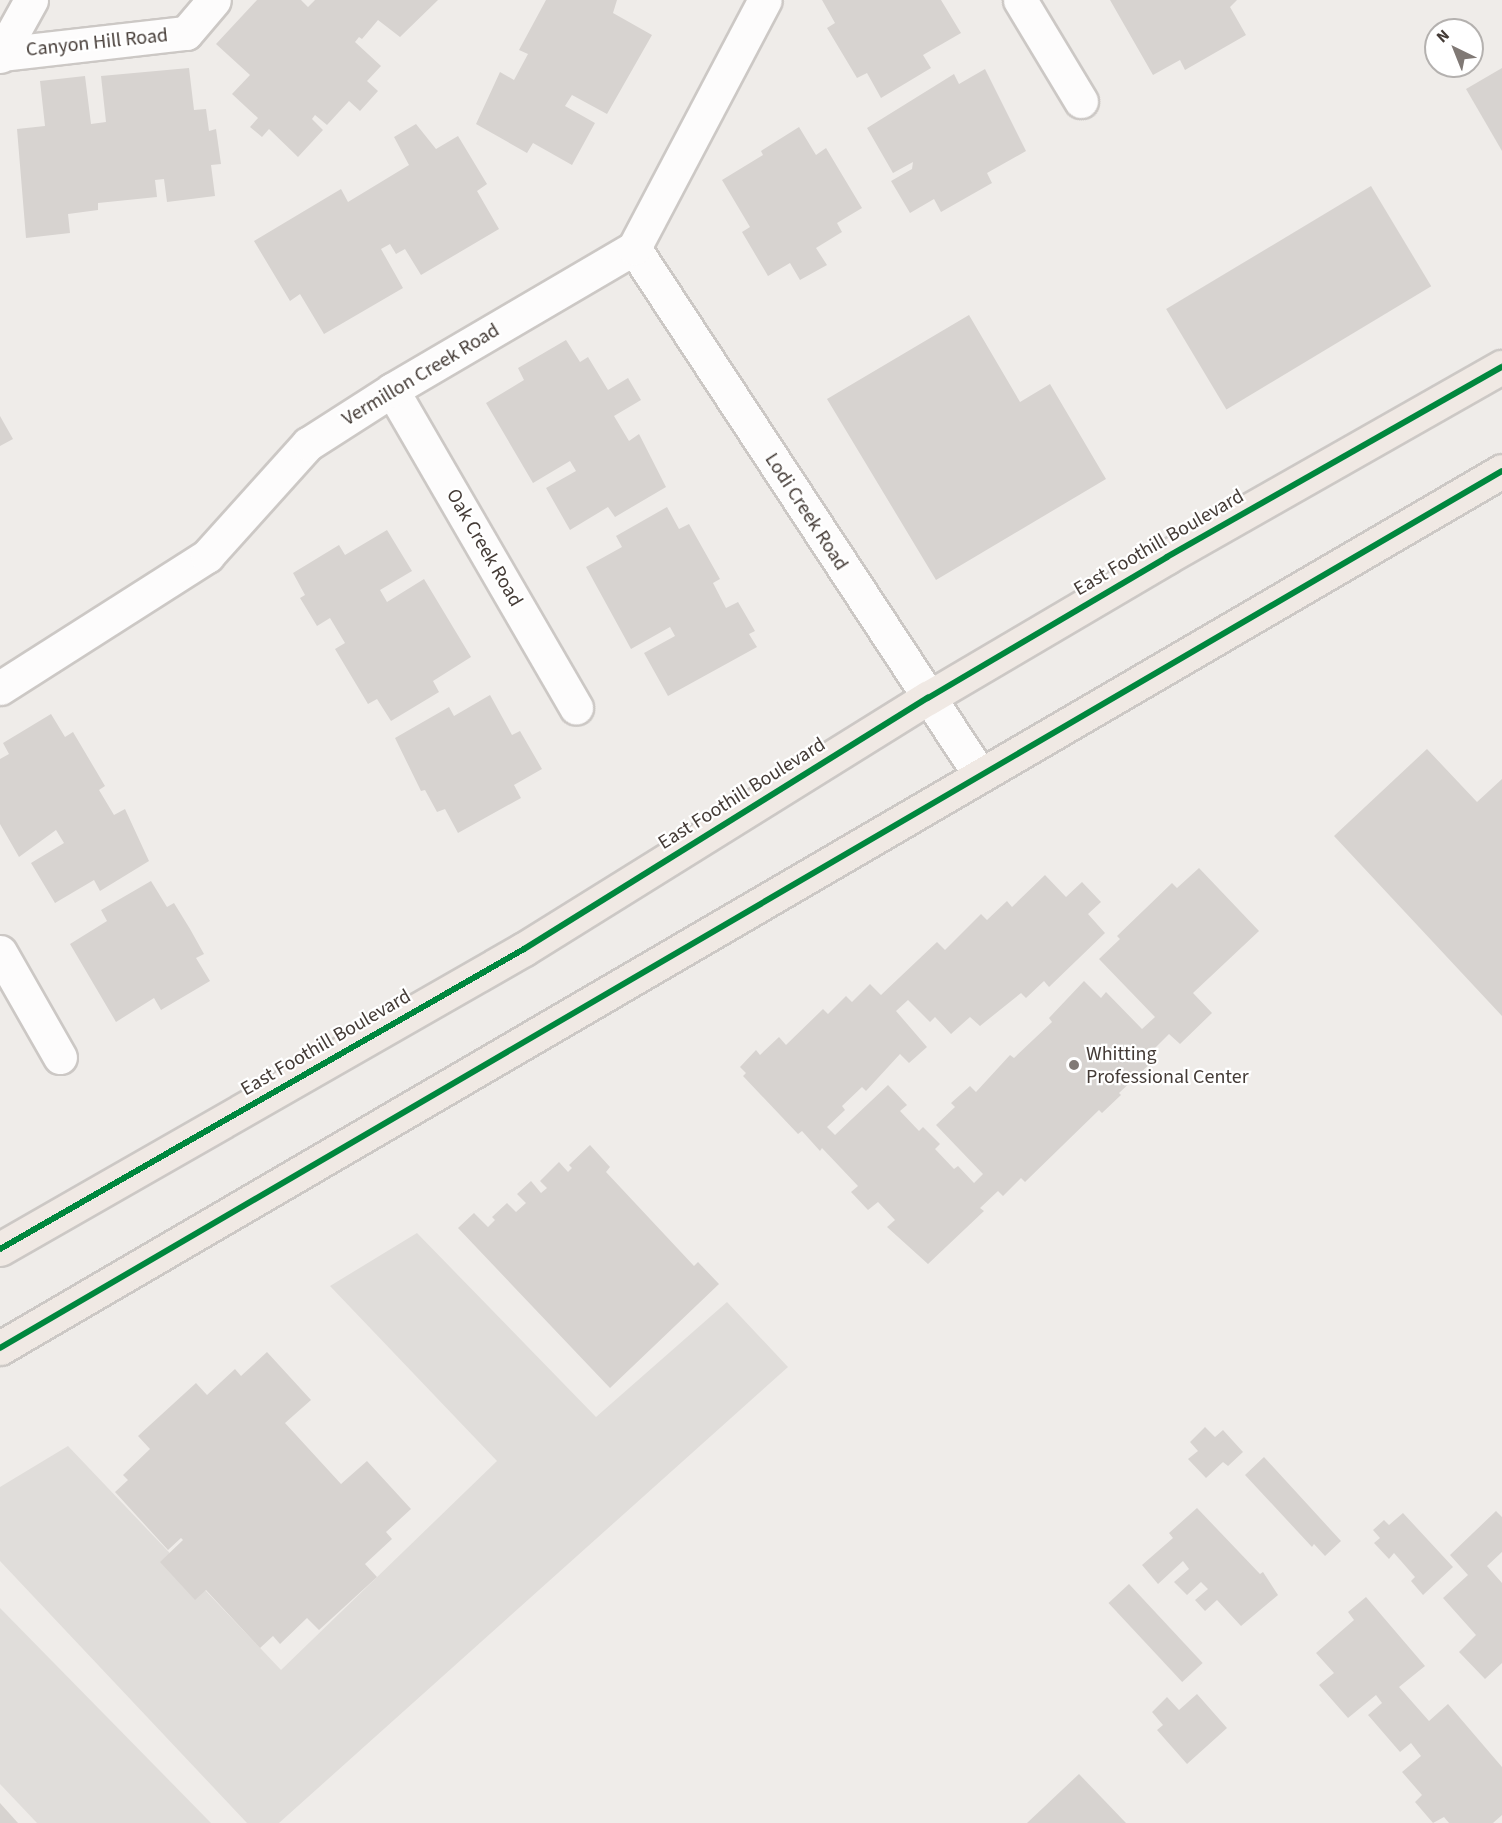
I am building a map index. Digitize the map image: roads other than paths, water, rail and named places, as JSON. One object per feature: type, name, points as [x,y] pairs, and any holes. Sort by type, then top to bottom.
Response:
[{"type":"main road","name":"East Foothill Boulevard","points":[[0,1249],[524,949],[928,698],[1167,557],[1502,367]]},
{"type":"main road","points":[[0,1348],[1502,471]]},
{"type":"street","name":"Canyon Hill Road","points":[[1,55],[31,0]]},
{"type":"street","name":"Canyon Hill Road","points":[[1,55],[186,33],[214,0]]},
{"type":"street","points":[[634,248],[765,0]]},
{"type":"street","points":[[1020,0],[1081,101]]},
{"type":"street","name":"Vermillon Creek Road","points":[[0,688],[207,556],[309,444],[392,390],[634,248]]},
{"type":"street","name":"Lodi Creek Road","points":[[634,248],[980,775]]},
{"type":"street","name":"Oak Creek Road","points":[[392,390],[576,707]]},
{"type":"street","points":[[0,952],[60,1057]]},
{"type":"place","name":"Whitting Professional Center","points":[[1074,1065]]}]
